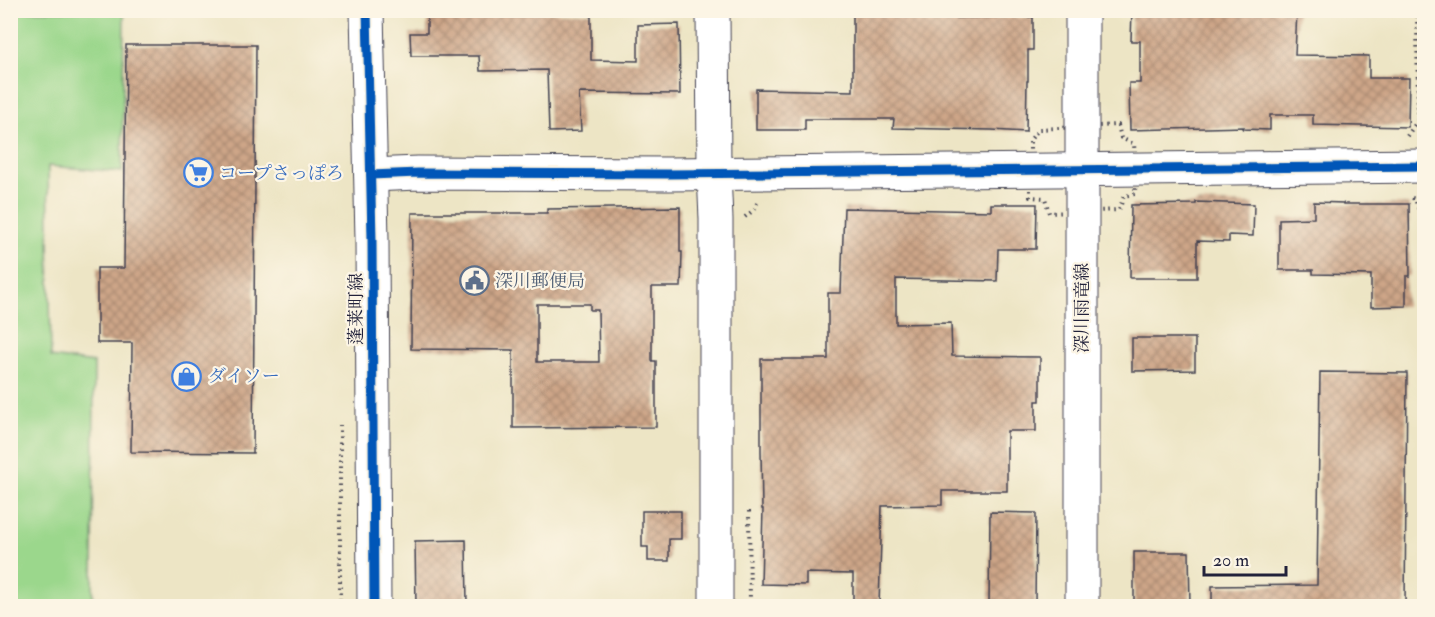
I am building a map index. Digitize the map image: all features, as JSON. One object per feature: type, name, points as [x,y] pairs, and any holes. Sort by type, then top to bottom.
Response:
[{"type":"street","name":"蓬莱町線","points":[[367,10],[371,175],[374,606]]},
{"type":"street","points":[[713,10],[716,219],[716,606]]},
{"type":"street","name":"深川雨竜線","points":[[1082,10],[1082,606]]},
{"type":"street","points":[[371,175],[1425,166]]},
{"type":"path","points":[[1406,137],[1418,120],[1417,10]]},
{"type":"path","points":[[1418,120],[1425,120]]},
{"type":"green space","points":[[10,11],[124,11],[122,172],[48,166],[51,357],[94,363],[93,606],[11,606]]},
{"type":"building","points":[[427,10],[536,10],[536,12],[591,13],[591,60],[638,61],[638,25],[679,24],[680,94],[579,93],[581,131],[549,132],[547,70],[480,71],[479,56],[411,56],[410,33],[427,33]]},
{"type":"building","points":[[853,10],[941,10],[941,18],[1033,17],[1033,50],[1028,50],[1026,132],[893,128],[894,119],[805,119],[805,130],[756,130],[756,89],[853,91]]},
{"type":"building","points":[[1132,10],[1297,10],[1295,55],[1369,56],[1369,78],[1409,78],[1408,127],[1313,125],[1313,115],[1270,115],[1270,130],[1243,129],[1244,127],[1130,130],[1129,83],[1140,83],[1140,41],[1131,41]]},
{"type":"building","points":[[126,45],[256,45],[253,453],[131,452],[132,343],[97,343],[97,268],[124,268]]},
{"type":"building","points":[[1196,202],[1254,204],[1253,236],[1229,235],[1229,242],[1197,241],[1197,278],[1130,278],[1131,205],[1196,204]]},
{"type":"building","points":[[1314,202],[1409,204],[1410,276],[1406,276],[1406,306],[1371,307],[1371,275],[1313,274],[1313,270],[1279,270],[1279,219],[1314,218]]},
{"type":"building","points":[[991,204],[1037,204],[1036,249],[998,249],[997,281],[896,279],[896,324],[951,323],[952,356],[1040,357],[1040,401],[1036,401],[1036,431],[1007,431],[1007,491],[942,491],[942,505],[882,506],[879,606],[853,606],[853,574],[806,573],[806,585],[761,584],[763,509],[761,359],[828,359],[828,293],[841,293],[844,208],[991,211]]},
{"type":"building","points":[[680,207],[681,287],[652,287],[652,361],[656,361],[656,427],[513,428],[513,350],[411,349],[412,213],[547,213],[547,209]],"holes":[[[537,304],[590,304],[590,310],[598,310],[599,362],[537,362]]]},
{"type":"building","points":[[1132,338],[1195,338],[1195,370],[1132,371]]},
{"type":"building","points":[[1320,372],[1407,373],[1405,606],[1212,606],[1212,586],[1317,585]]},
{"type":"building","points":[[642,511],[681,511],[681,539],[669,539],[669,561],[648,561],[648,547],[642,547]]},
{"type":"building","points":[[990,512],[1036,513],[1035,606],[989,606]]},
{"type":"building","points":[[466,540],[467,606],[416,606],[415,541]]},
{"type":"building","points":[[1134,552],[1189,552],[1190,606],[1134,606]]},
{"type":"cycle path","points":[[367,10],[372,240],[374,606]]},
{"type":"cycle path","points":[[371,175],[1424,166]]},
{"type":"place","name":"コープさっぽろ","points":[[198,173]]},
{"type":"place","name":"深川郵便局","points":[[474,281]]},
{"type":"place","name":"ダイソー","points":[[187,376]]}]
